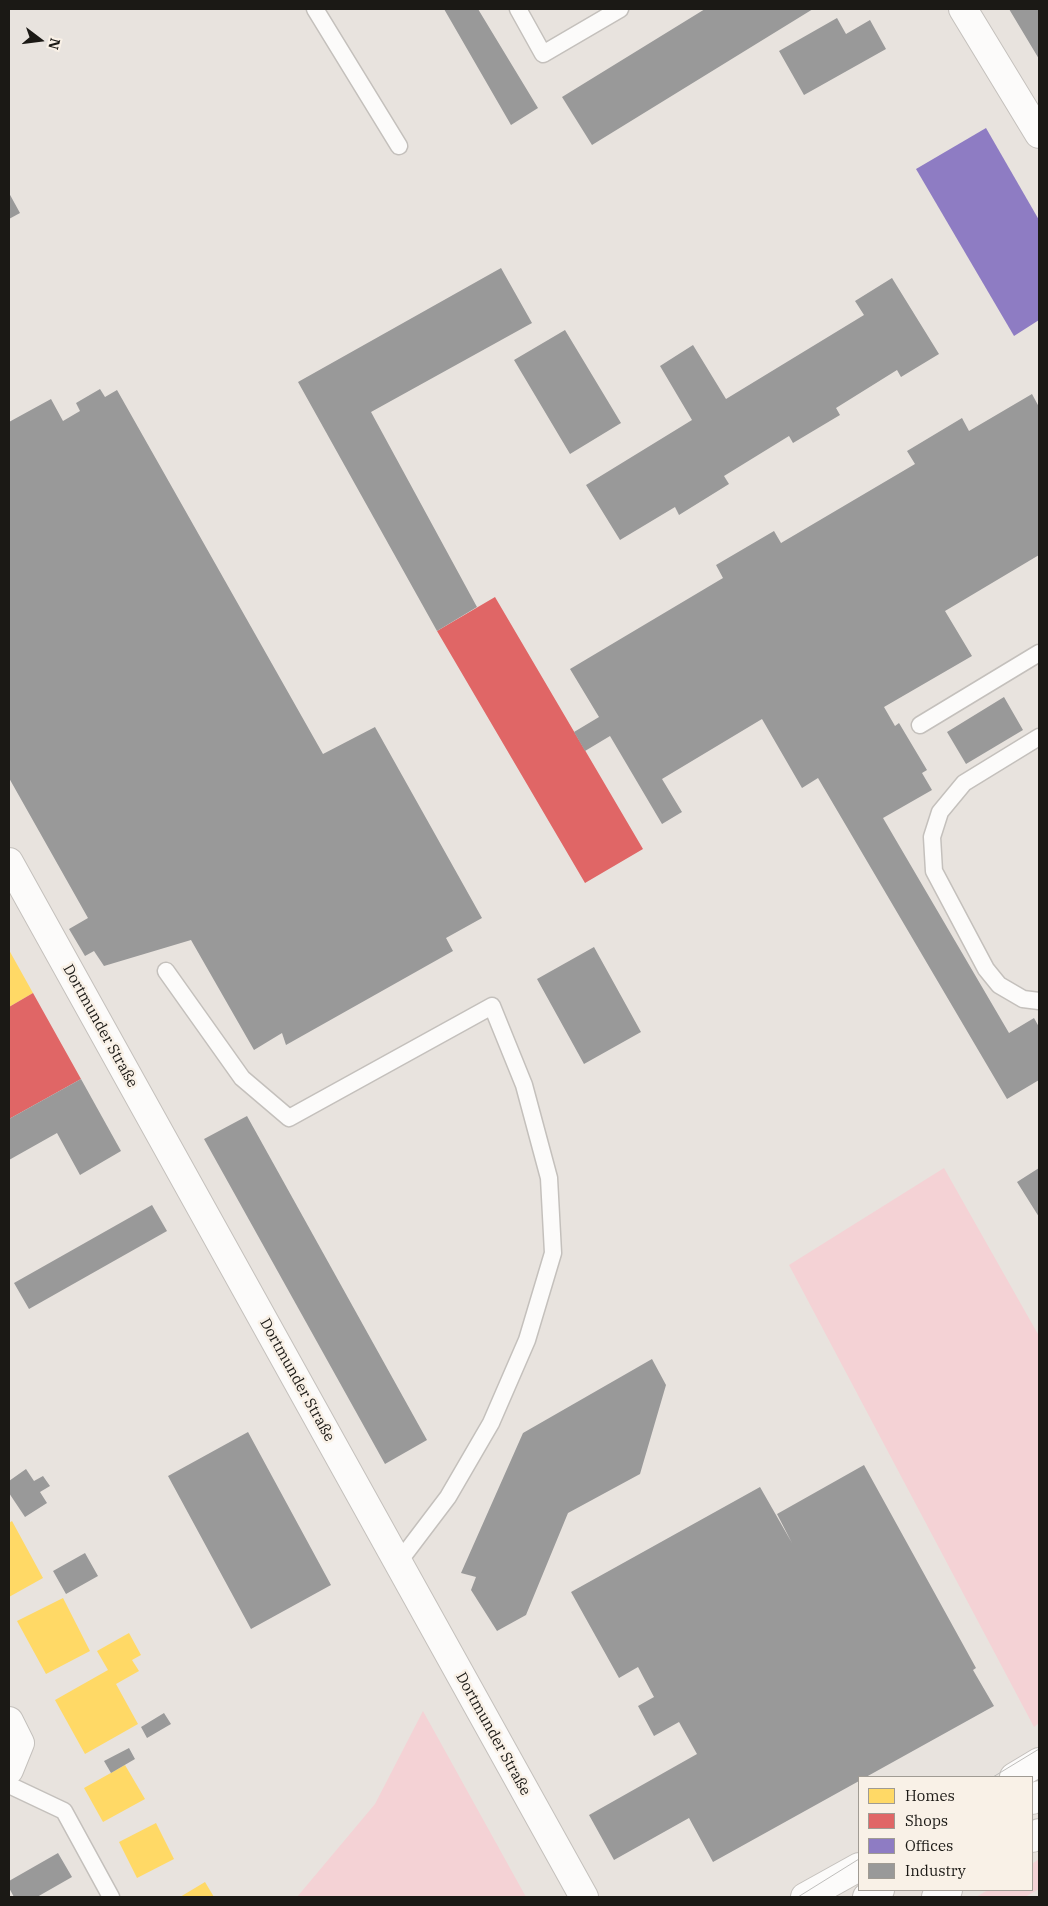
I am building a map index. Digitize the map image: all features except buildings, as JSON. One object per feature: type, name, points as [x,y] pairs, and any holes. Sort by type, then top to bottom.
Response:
[{"type":"main road","points":[[963,9],[1039,134]]},
{"type":"main road","name":"Dortmunder Straße","points":[[9,862],[584,1897]]},
{"type":"main road","points":[[9,1721],[20,1743],[9,1770]]},
{"type":"main road","points":[[1016,1776],[1039,1762]]},
{"type":"main road","points":[[805,1897],[858,1868]]},
{"type":"main road","points":[[867,1897],[878,1891]]},
{"type":"lane","points":[[315,9],[399,146]]},
{"type":"lane","points":[[518,9],[543,54],[620,9]]},
{"type":"lane","points":[[920,724],[1039,653]]},
{"type":"lane","points":[[1039,737],[964,783],[940,812],[932,837],[934,871],[986,969],[999,985],[1024,999],[1039,1001]]},
{"type":"lane","points":[[166,971],[242,1078],[289,1118],[492,1006],[524,1084],[549,1178],[553,1253],[527,1340],[491,1422],[448,1497],[398,1563]]},
{"type":"lane","points":[[9,1785],[64,1811],[112,1897]]},
{"type":"shaded area","points":[[944,1168],[1039,1336],[1039,1723],[1034,1727],[789,1265]]},
{"type":"shaded area","points":[[423,1711],[526,1897],[297,1897],[375,1804]]},
{"type":"shaded area","points":[[1039,1859],[1039,1889],[1025,1897],[976,1897],[986,1891],[1033,1891],[1033,1863]]},
{"type":"tram line","points":[[995,1776],[1039,1749]]},
{"type":"tram line","points":[[798,1897],[858,1860]]}]
